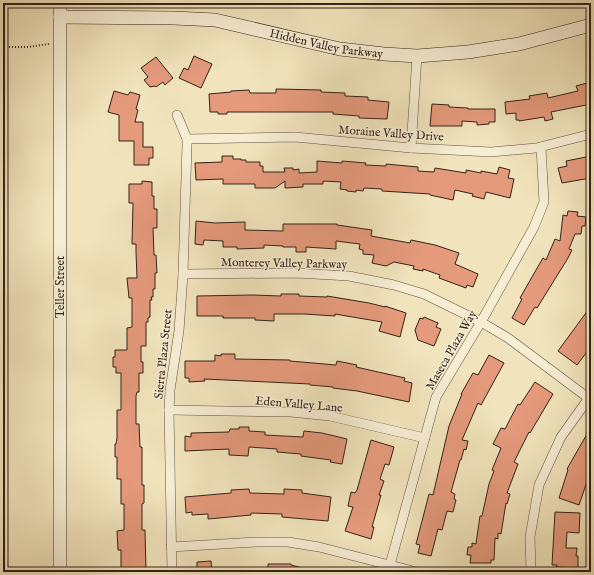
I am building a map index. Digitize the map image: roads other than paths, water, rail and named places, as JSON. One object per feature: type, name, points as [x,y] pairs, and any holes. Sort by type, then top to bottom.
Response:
[{"type":"street","name":"Teller Street","points":[[60,3],[60,572]]},
{"type":"street","name":"Hidden Valley Parkway","points":[[60,17],[174,18],[215,20],[340,48],[384,54],[417,56],[468,52],[519,44],[591,25]]},
{"type":"street","points":[[412,148],[417,56]]},
{"type":"street","points":[[177,115],[187,139]]},
{"type":"street","name":"Moraine Valley Drive","points":[[187,139],[295,137],[412,148],[490,152],[541,147],[591,134]]},
{"type":"street","name":"Sierra Plaza Street","points":[[172,572],[169,410],[170,390],[179,331],[183,274],[187,139]]},
{"type":"street","name":"Maseca Plaza Way","points":[[390,569],[436,397],[481,322],[534,227],[544,202],[541,147]]},
{"type":"street","name":"Monterey Valley Parkway","points":[[183,274],[296,273],[349,276],[394,285],[424,294],[481,322],[508,338],[590,397]]},
{"type":"street","points":[[531,572],[530,537],[539,485],[561,437],[590,397]]},
{"type":"street","name":"Eden Valley Lane","points":[[169,410],[291,412],[330,416],[425,438]]},
{"type":"street","points":[[171,547],[257,542],[288,542],[319,546],[390,569],[417,572]]}]
